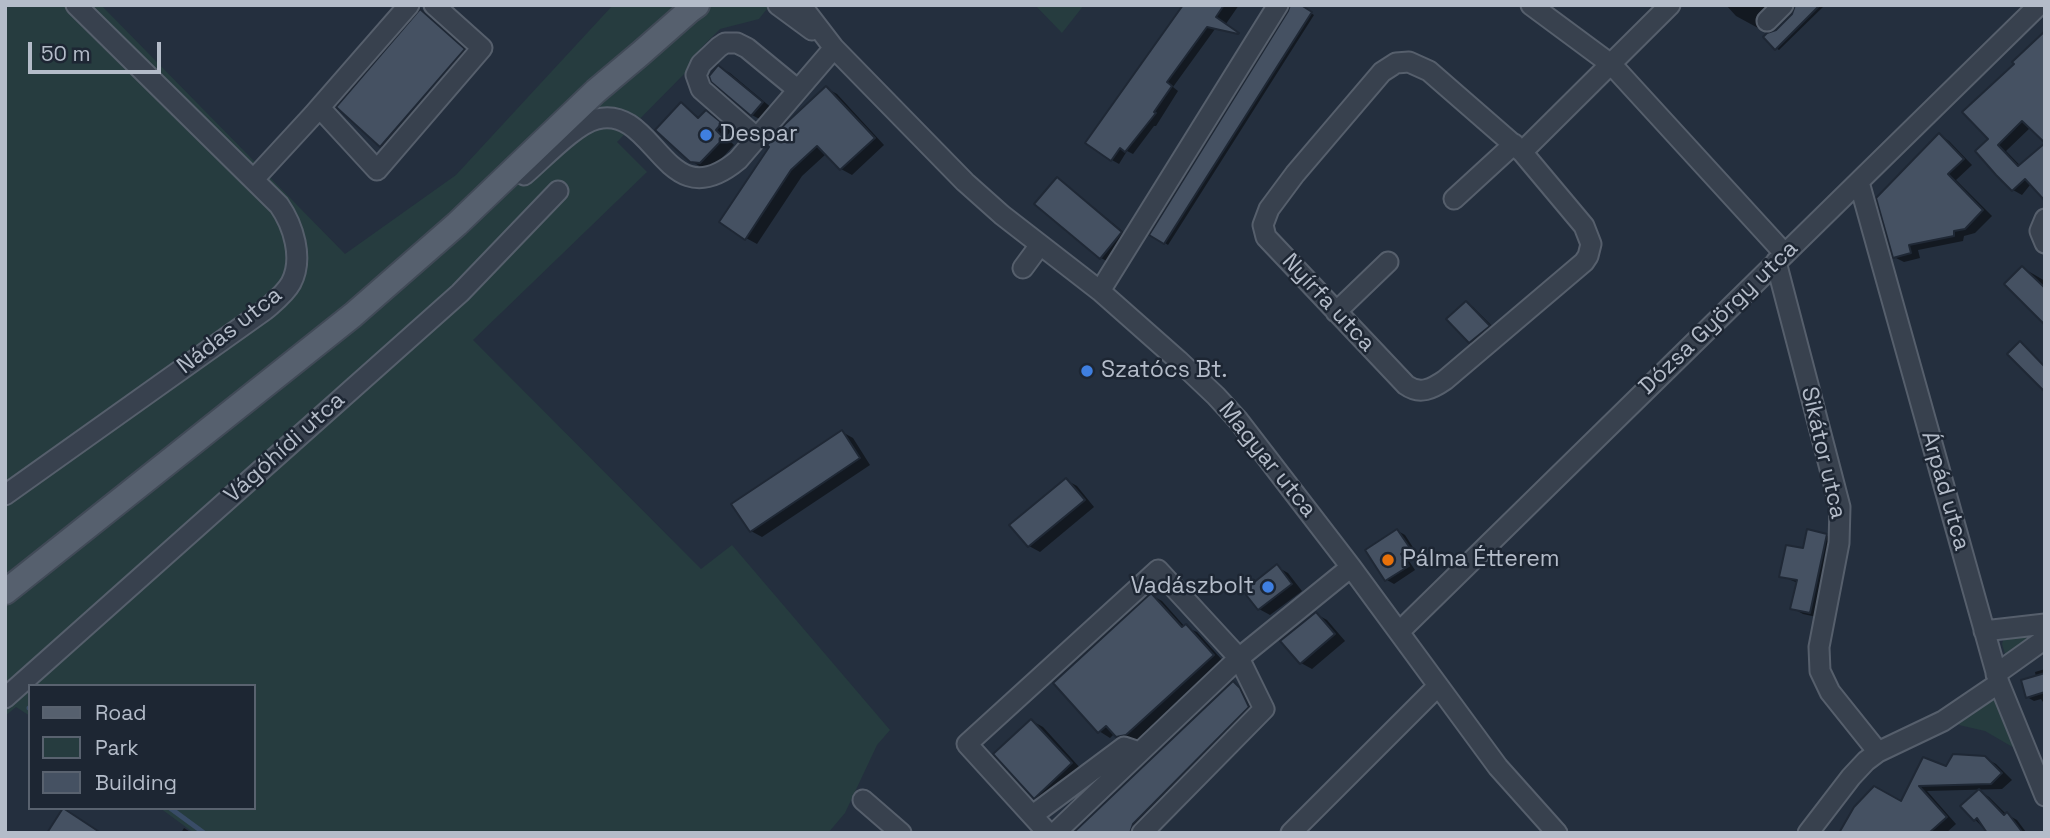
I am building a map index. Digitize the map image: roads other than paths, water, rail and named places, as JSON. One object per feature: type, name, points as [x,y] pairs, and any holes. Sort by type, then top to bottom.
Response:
[{"type":"main road","points":[[596,91],[668,5]]},
{"type":"main road","points":[[5,592],[353,315],[457,224],[596,91],[697,5]]},
{"type":"street","name":"Nádas utca","points":[[5,495],[265,310],[285,291],[296,265],[295,237],[287,216],[274,199],[76,5]]},
{"type":"street","points":[[254,179],[409,5]]},
{"type":"street","points":[[320,108],[377,170],[482,48],[434,5]]},
{"type":"street","name":"Magyar utca","points":[[778,5],[834,48]]},
{"type":"street","name":"Magyar utca","points":[[801,5],[834,48],[965,182],[1100,291],[1178,360],[1238,420],[1351,567],[1498,767],[1558,833]]},
{"type":"street","points":[[1100,291],[1278,5]]},
{"type":"street","name":"Sikátor utca","points":[[1531,5],[1612,65],[1781,258],[1840,507],[1839,542],[1819,647],[1820,671],[1830,692],[1878,752]]},
{"type":"street","points":[[1454,200],[1612,65],[1670,5]]},
{"type":"street","points":[[1767,21],[1783,5]]},
{"type":"street","name":"Dózsa György utca","points":[[1399,632],[2039,5]]},
{"type":"street","points":[[757,138],[701,89],[696,75],[701,64],[725,43],[737,43],[747,48],[798,90]]},
{"type":"street","points":[[457,224],[503,194],[579,127],[598,118],[618,119],[628,123],[676,169],[690,178],[713,176],[738,160],[834,48]]},
{"type":"street","name":"Nyírfa utca","points":[[1402,62],[1423,67],[1518,148],[1584,226],[1591,244],[1584,262],[1434,388],[1417,391],[1406,385],[1336,312],[1266,237],[1263,225],[1269,209],[1295,174],[1390,65],[1402,62]]},
{"type":"street","name":"Árpád utca","points":[[1859,182],[1998,678],[2045,796]]},
{"type":"street","name":"Vágóhídi utca","points":[[5,698],[460,293],[558,191]]},
{"type":"street","points":[[2045,219],[2040,231],[2045,243]]},
{"type":"street","points":[[1023,268],[1041,245]]},
{"type":"street","points":[[1336,312],[1388,262]]},
{"type":"street","points":[[1055,833],[1239,657],[1351,567]]},
{"type":"street","points":[[1048,833],[967,744],[1158,570],[1239,657],[1264,709],[1142,833]]},
{"type":"street","points":[[1984,631],[2045,624]]},
{"type":"street","points":[[1808,833],[1866,761],[1878,752],[1943,721],[2045,639]]},
{"type":"street","points":[[1291,833],[1438,685]]},
{"type":"street","points":[[1033,815],[1124,747],[1139,752]]},
{"type":"street","points":[[863,800],[901,833]]},
{"type":"waterway","points":[[173,810],[204,833]]},
{"type":"place","name":"Despar","points":[[706,135]]},
{"type":"place","name":"Szatócs Bt.","points":[[1087,371]]},
{"type":"place","name":"Pálma Étterem","points":[[1388,560]]},
{"type":"place","name":"Vadászbolt","points":[[1268,587]]}]
